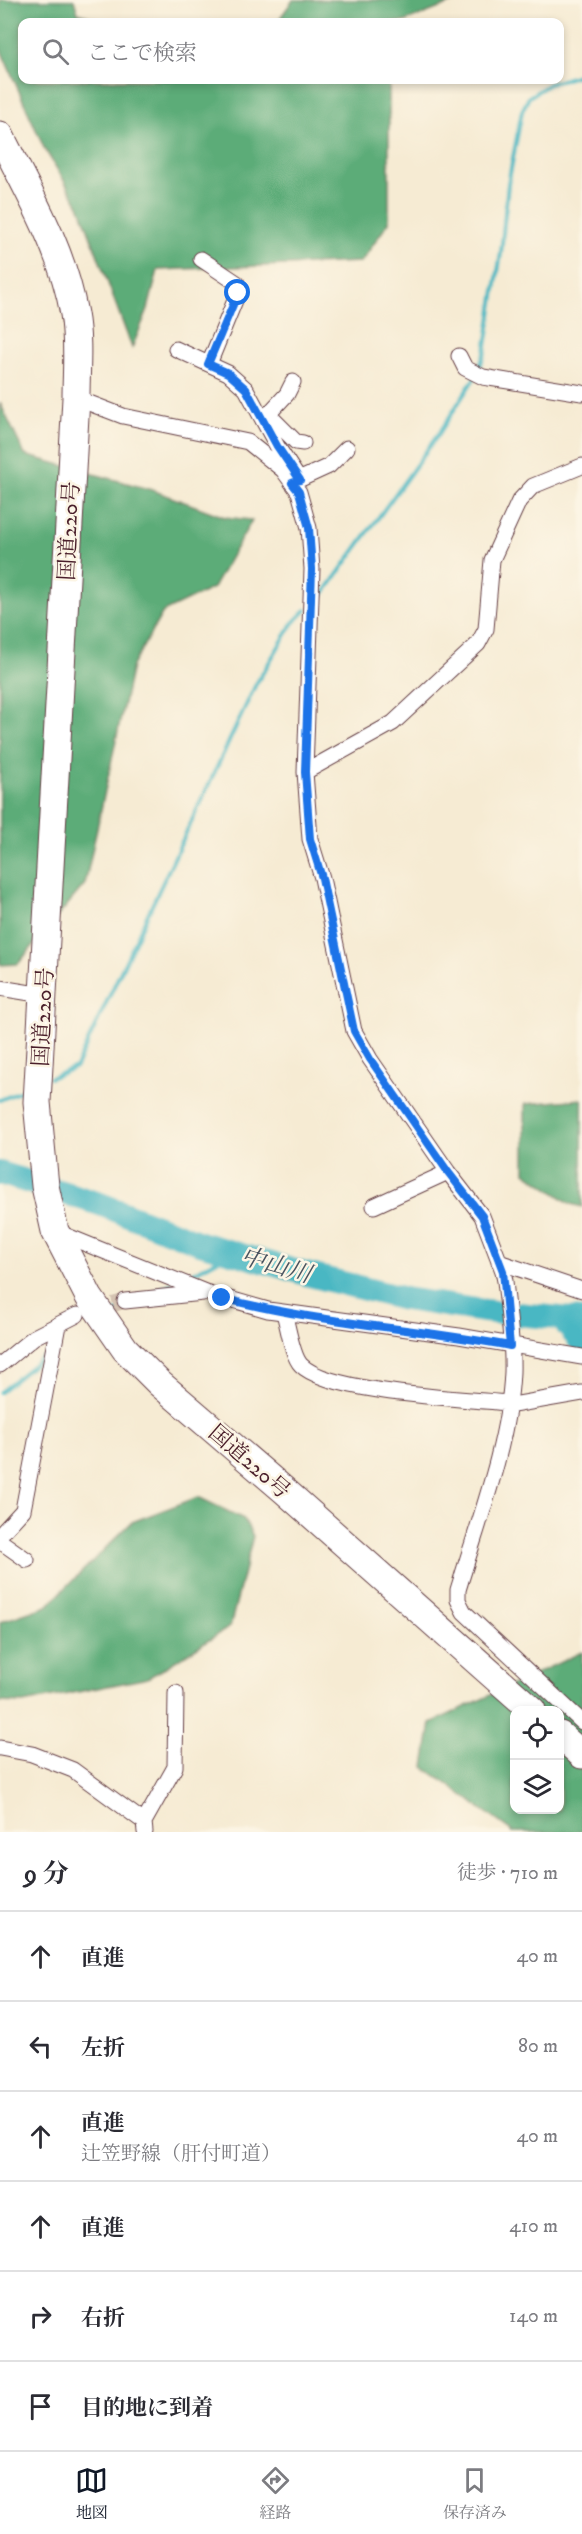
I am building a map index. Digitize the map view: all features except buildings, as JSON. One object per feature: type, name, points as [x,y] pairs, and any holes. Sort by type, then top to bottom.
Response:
[{"type":"highway","name":"国道220号","points":[[0,135],[48,230],[63,266],[75,316],[76,398],[37,1102],[45,1186],[55,1231],[89,1298],[125,1349],[159,1383],[285,1491],[527,1706]]},
{"type":"highway","points":[[564,1739],[582,1755]]},
{"type":"street","points":[[201,259],[237,283],[238,293],[208,364]]},
{"type":"street","points":[[176,349],[228,373],[246,389],[266,417],[296,481],[309,528],[312,569],[305,772],[310,839],[322,878],[354,1031],[370,1059],[448,1172],[482,1216],[505,1281],[512,1372],[508,1404],[502,1439],[458,1590],[458,1600],[464,1612],[582,1722]]},
{"type":"street","points":[[459,356],[465,368],[483,376],[582,393]]},
{"type":"street","points":[[266,417],[287,394],[293,382]]},
{"type":"street","points":[[76,398],[123,416],[248,442],[296,481]]},
{"type":"street","points":[[266,417],[296,442],[303,443]]},
{"type":"street","points":[[296,481],[329,466],[347,448]]},
{"type":"street","points":[[305,772],[393,723],[478,644],[486,629],[492,560],[519,501],[533,486],[582,466]]},
{"type":"street","points":[[0,988],[43,995]]},
{"type":"street","points":[[374,1206],[448,1172]]},
{"type":"street","points":[[55,1231],[205,1293],[284,1313],[510,1343],[582,1357]]},
{"type":"street","points":[[499,1262],[582,1290]]},
{"type":"street","points":[[125,1301],[205,1293]]},
{"type":"street","points":[[284,1313],[295,1354],[301,1365],[337,1383],[508,1404],[582,1393]]},
{"type":"street","points":[[0,1365],[34,1336],[77,1315]]},
{"type":"street","points":[[0,1535],[22,1510],[58,1325]]},
{"type":"street","points":[[0,1540],[27,1560]]},
{"type":"street","points":[[0,1748],[32,1754],[73,1770],[145,1827],[175,1767],[176,1693]]},
{"type":"green space","points":[[0,0],[74,0],[78,13],[94,18],[18,18],[18,84],[389,84],[389,222],[361,262],[158,270],[148,309],[132,348],[79,205],[44,148],[0,48]]},
{"type":"green space","points":[[293,0],[460,0],[414,18],[280,18]]},
{"type":"green space","points":[[0,403],[25,455],[152,490],[225,517],[252,520],[213,588],[163,612],[132,666],[85,884],[18,964],[0,965]]},
{"type":"green space","points":[[582,1099],[582,1207],[571,1204],[525,1172],[525,1104]]},
{"type":"green space","points":[[198,1497],[244,1519],[253,1536],[230,1627],[148,1678],[23,1703],[0,1702],[0,1622],[47,1606],[132,1522]]},
{"type":"green space","points":[[582,1652],[582,1832],[513,1832],[424,1767],[431,1723]]},
{"type":"waterway","points":[[564,79],[582,74]]},
{"type":"waterway","points":[[478,371],[485,352],[501,253],[508,184],[522,111],[529,97],[549,84]]},
{"type":"waterway","points":[[316,601],[440,432],[475,377]]},
{"type":"waterway","points":[[50,1078],[76,1067],[256,684],[293,623],[306,610]]},
{"type":"waterway","points":[[0,1100],[26,1089]]},
{"type":"waterway","name":"中山川","points":[[0,1173],[100,1204],[200,1243],[306,1274],[405,1299],[484,1311],[582,1320]]},
{"type":"waterway","points":[[183,1278],[233,1252]]},
{"type":"waterway","points":[[156,1291],[171,1284]]},
{"type":"waterway","points":[[116,1312],[125,1307]]},
{"type":"waterway","name":"中山川","points":[[561,1318],[582,1343]]},
{"type":"waterway","points":[[0,1392],[49,1352]]},
{"type":"tunnel","points":[[91,1311],[125,1301]]},
{"type":"route","points":[[222,1298],[268,1310],[459,1336],[510,1346],[511,1340],[503,1271],[482,1216],[448,1172],[370,1059],[354,1031],[322,878],[310,839],[305,772],[312,569],[309,528],[299,492],[292,483],[300,480],[277,446],[246,389],[228,373],[208,364],[238,293]]}]
